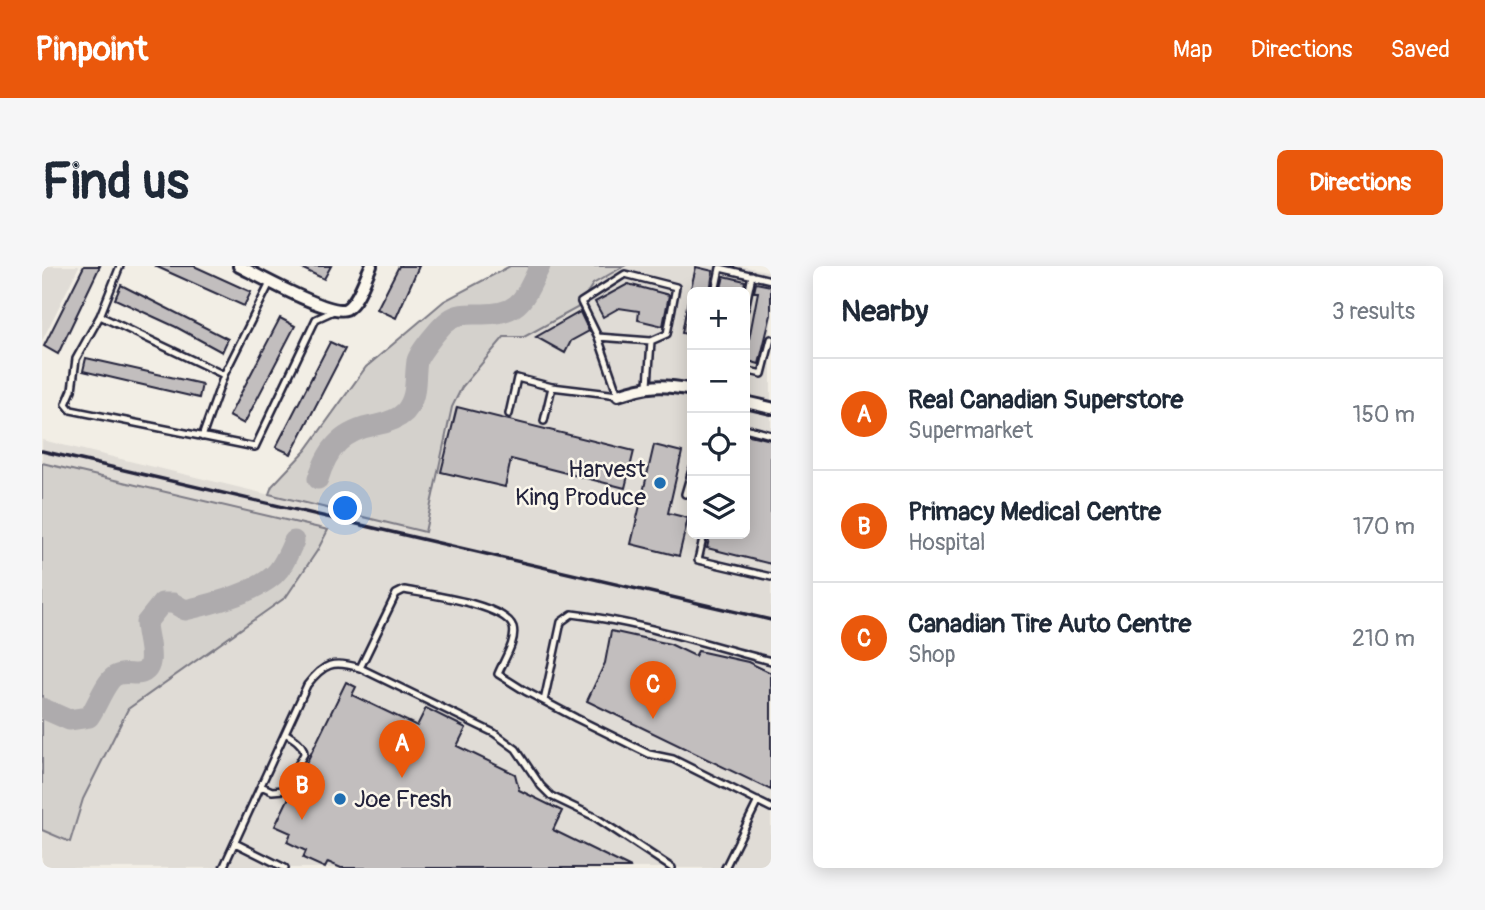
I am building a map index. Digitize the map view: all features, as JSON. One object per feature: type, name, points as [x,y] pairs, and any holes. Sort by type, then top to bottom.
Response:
[{"type":"street","points":[[239,266],[306,299],[336,310],[346,309],[353,302],[371,266]]},
{"type":"street","points":[[618,395],[648,385],[687,389]]},
{"type":"street","points":[[750,403],[771,408]]},
{"type":"lane","points":[[120,266],[100,316],[76,359],[72,390],[66,404],[71,410],[255,447],[317,319],[336,310]]},
{"type":"lane","points":[[716,287],[720,268],[771,279]]},
{"type":"lane","points":[[509,414],[517,378],[552,387],[618,395],[598,337],[582,302],[625,274],[676,287],[667,334],[651,341],[598,337]]},
{"type":"lane","points":[[750,287],[752,275]]},
{"type":"lane","points":[[202,437],[224,375],[271,282]]},
{"type":"lane","points":[[100,316],[224,375]]},
{"type":"lane","points":[[750,371],[762,374],[771,339]]},
{"type":"lane","points":[[648,385],[651,341]]},
{"type":"lane","points":[[544,421],[552,387]]},
{"type":"lane","points":[[750,429],[771,435]]},
{"type":"lane","points":[[685,494],[690,476]]},
{"type":"lane","points":[[703,539],[698,560],[771,577]]},
{"type":"lane","points":[[360,668],[396,594],[404,590],[471,602],[509,622],[513,628],[512,641],[498,674],[544,701],[641,750],[673,759],[771,808]]},
{"type":"lane","points":[[544,701],[561,622],[572,614],[660,631],[771,661]]},
{"type":"lane","points":[[223,868],[307,685],[315,675],[331,664],[342,662],[360,668],[494,733],[516,749],[551,796],[595,817],[672,868]]},
{"type":"lane","points":[[261,786],[272,791],[284,790],[304,754],[304,749],[295,739],[285,733]]},
{"type":"lane","points":[[725,868],[758,801]]},
{"type":"lane","points":[[235,843],[285,868]]},
{"type":"shaded area","points":[[42,266],[79,266],[42,341]]},
{"type":"shaded area","points":[[510,266],[624,266],[593,284],[577,308],[524,337],[504,337],[462,387],[452,407],[425,532],[269,494],[272,486],[306,450],[366,367],[444,301]]},
{"type":"shaded area","points":[[624,266],[741,266],[771,272],[771,868],[42,868],[42,830],[70,841],[83,799],[128,709],[286,597],[327,530],[42,463],[42,440],[424,532],[452,406],[462,387],[504,337],[525,337],[577,308],[593,284]]},
{"type":"shaded area","points":[[42,463],[328,530],[286,597],[128,709],[83,799],[70,842],[42,830]]},
{"type":"building","points":[[84,266],[100,266],[58,354],[44,346]]},
{"type":"building","points":[[155,266],[194,266],[251,292],[244,306]]},
{"type":"building","points":[[297,266],[331,266],[324,279]]},
{"type":"building","points":[[399,266],[419,266],[396,318],[377,309]]},
{"type":"building","points":[[696,267],[713,271],[711,287],[691,287]]},
{"type":"building","points":[[724,276],[745,281],[744,287],[721,287]]},
{"type":"building","points":[[756,283],[771,286],[771,315],[759,364],[750,361],[750,334],[758,292],[754,292]]},
{"type":"building","points":[[628,284],[669,295],[663,326],[638,320],[639,311],[619,308],[603,317],[595,302]]},
{"type":"building","points":[[121,285],[228,339],[222,352],[115,299]]},
{"type":"building","points":[[687,306],[687,334],[682,333]]},
{"type":"building","points":[[580,312],[589,331],[571,341],[565,353],[536,337]]},
{"type":"building","points":[[280,318],[295,326],[244,424],[229,416]]},
{"type":"building","points":[[330,342],[345,349],[291,454],[276,447]]},
{"type":"building","points":[[86,358],[202,384],[199,398],[83,371]]},
{"type":"building","points":[[457,407],[634,451],[625,488],[511,459],[505,487],[441,472]]},
{"type":"building","points":[[750,435],[771,440],[771,564],[707,548],[709,539],[750,539]]},
{"type":"building","name":"Harvest King Produce","points":[[654,445],[682,452],[668,513],[687,518],[679,556],[631,544]]},
{"type":"building","points":[[611,631],[670,644],[695,656],[698,651],[748,662],[771,673],[771,790],[587,701],[605,663]]},
{"type":"building","points":[[346,682],[356,687],[352,695],[417,726],[426,708],[466,728],[457,746],[515,774],[519,790],[562,811],[553,830],[631,868],[341,868],[328,862],[325,868],[303,858],[306,851],[287,842],[291,833],[275,826],[294,787],[292,786],[303,770]]},
{"type":"waterway","points":[[318,479],[338,442],[354,431],[391,421],[405,412],[414,394],[418,357],[446,323],[460,315],[494,314],[513,308],[525,296],[540,266]]},
{"type":"waterway","points":[[42,708],[69,720],[89,717],[111,679],[120,674],[144,672],[148,668],[150,654],[146,623],[162,603],[173,603],[185,610],[220,601],[255,587],[277,571],[294,541]]},
{"type":"railway","points":[[42,451],[771,620]]},
{"type":"place","name":"Harvest King Produce","points":[[660,483]]},
{"type":"place","name":"Canadian Tire Auto Centre","points":[[653,719]]},
{"type":"place","name":"Real Canadian Superstore","points":[[402,778]]},
{"type":"place","name":"Joe Fresh","points":[[340,799]]},
{"type":"place","name":"Primacy Medical Centre","points":[[302,820]]}]
